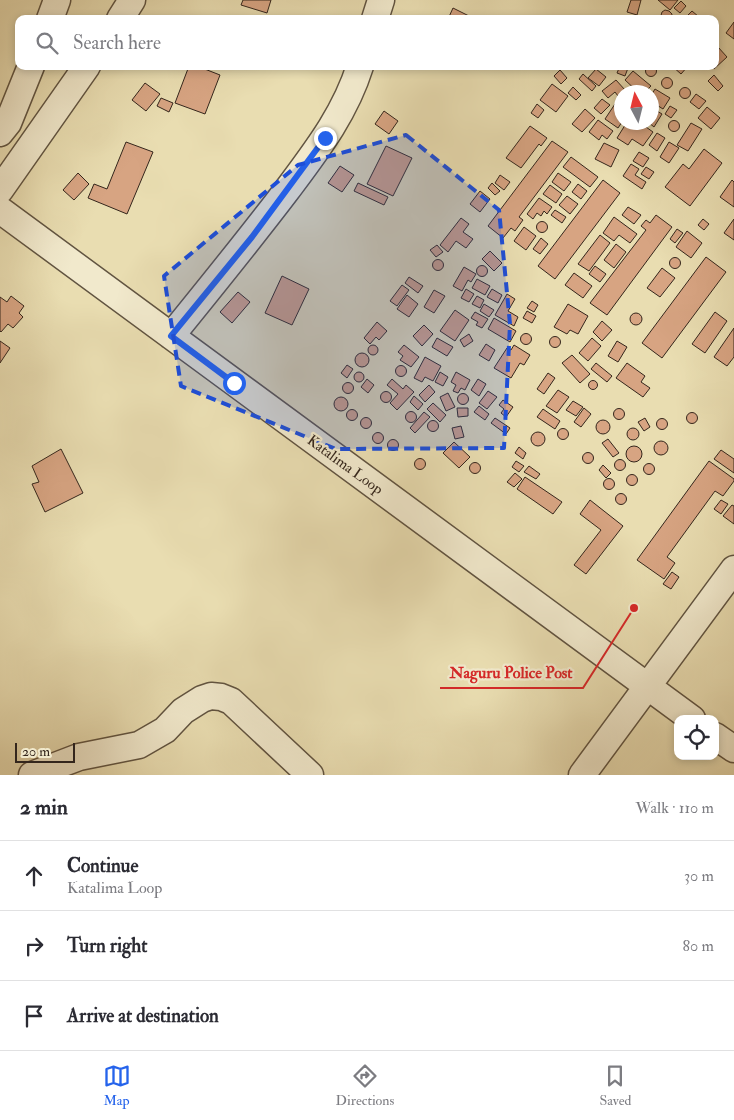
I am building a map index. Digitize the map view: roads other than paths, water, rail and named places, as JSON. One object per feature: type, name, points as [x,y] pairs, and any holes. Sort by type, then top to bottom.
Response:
[{"type":"street","points":[[51,15],[57,0]]},
{"type":"street","points":[[123,15],[132,0]]},
{"type":"street","points":[[376,15],[381,0]]},
{"type":"street","points":[[0,133],[8,123],[28,70]]},
{"type":"street","points":[[0,190],[83,70]]},
{"type":"street","points":[[171,336],[252,237],[325,138],[342,112],[359,70]]},
{"type":"street","name":"Katalima Loop","points":[[0,210],[686,715]]},
{"type":"street","points":[[582,775],[734,569]]},
{"type":"street","points":[[32,775],[79,758],[139,745],[165,730],[193,703],[211,696],[231,701],[310,775]]},
{"type":"street","points":[[719,739],[734,749]]},
{"type":"place","name":"Naguru Police Post","points":[[634,608]]}]
